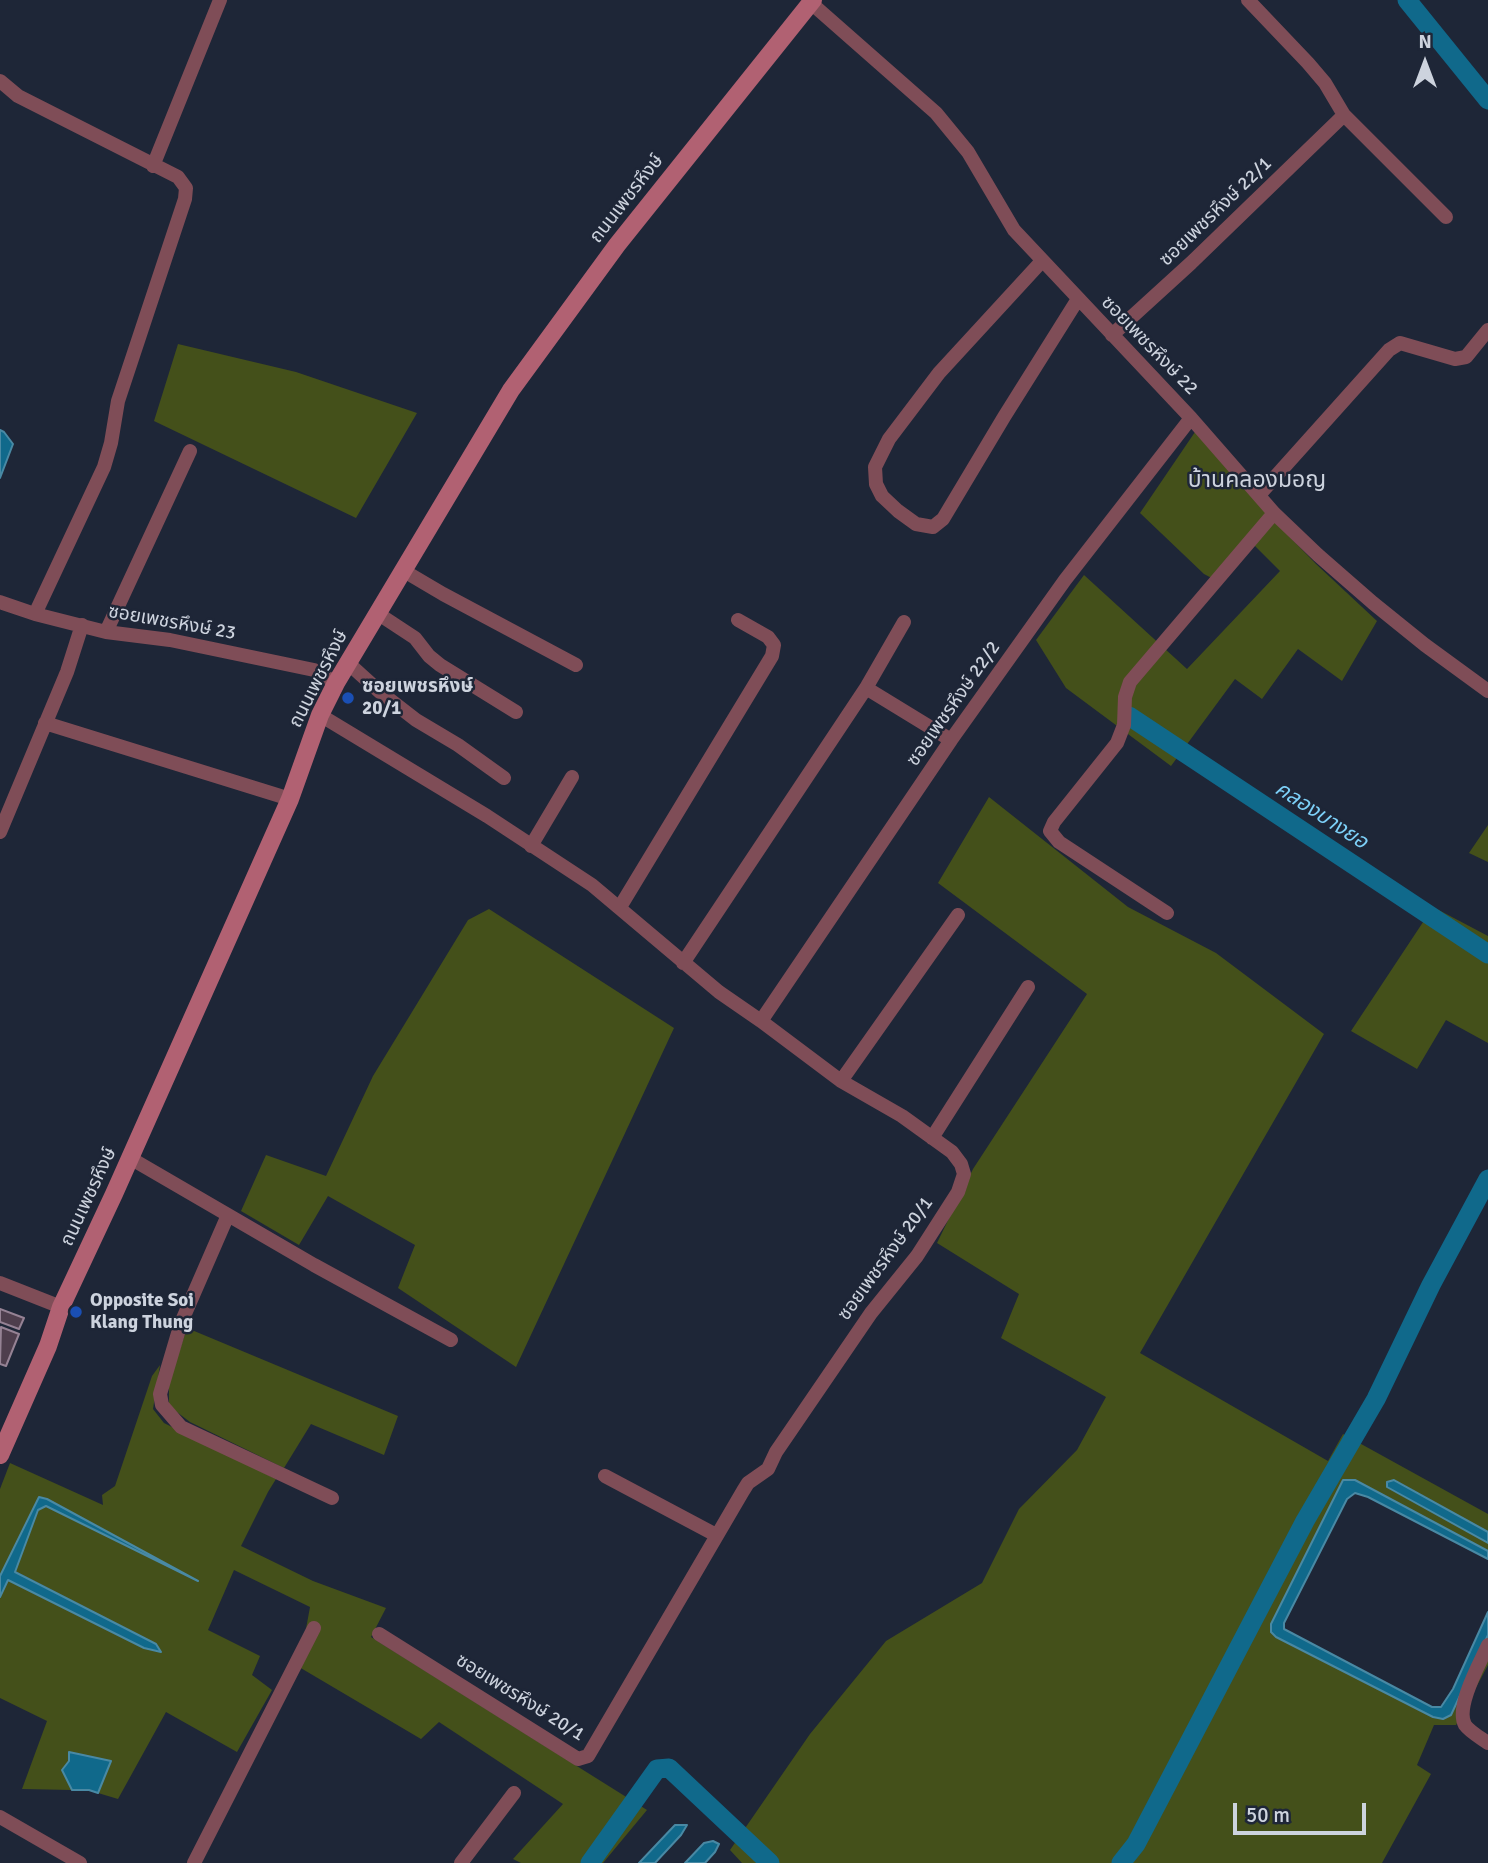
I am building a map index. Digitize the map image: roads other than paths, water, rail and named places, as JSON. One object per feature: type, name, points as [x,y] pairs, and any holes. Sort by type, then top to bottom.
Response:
[{"type":"main road","name":"ถนนเพชรหึงษ์","points":[[0,1455],[48,1346],[61,1307],[290,799],[320,715],[336,683],[534,357],[617,246],[812,2]]},
{"type":"street","points":[[153,166],[220,0]]},
{"type":"street","points":[[1248,0],[1325,83],[1344,115],[1446,218]]},
{"type":"street","name":"ซอยเพชรหึงษ์ 22","points":[[812,2],[936,113],[968,152],[1014,230],[1191,418],[1274,513],[1373,603],[1488,691]]},
{"type":"street","points":[[0,81],[18,96],[178,177],[186,188],[185,199],[118,401],[104,467],[36,614]]},
{"type":"street","name":"ซอยเพชรหึงษ์ 22/1","points":[[1112,335],[1191,264],[1344,115]]},
{"type":"street","points":[[1042,261],[939,373],[889,439],[874,467],[876,484],[882,496],[898,511],[916,524],[933,527],[943,519],[1078,299]]},
{"type":"street","points":[[1259,495],[1390,350],[1400,343],[1455,359],[1466,357],[1488,330]]},
{"type":"street","name":"ซอยเพชรหึงษ์ 22/2","points":[[761,1021],[951,740],[1066,580],[1191,418]]},
{"type":"street","points":[[106,632],[190,451]]},
{"type":"street","points":[[1167,913],[1059,842],[1051,831],[1054,822],[1116,743],[1124,725],[1125,697],[1130,682],[1274,513]]},
{"type":"street","points":[[404,570],[443,594],[576,665]]},
{"type":"street","name":"ซอยเพชรหึงษ์ 23","points":[[0,602],[106,632],[170,640],[314,670],[336,683]]},
{"type":"street","points":[[377,613],[415,638],[440,665],[516,712]]},
{"type":"street","points":[[620,907],[772,656],[774,645],[768,637],[738,620]]},
{"type":"street","points":[[683,963],[866,688],[904,622]]},
{"type":"street","points":[[0,832],[67,672],[82,625]]},
{"type":"street","points":[[348,663],[416,720],[504,778]]},
{"type":"street","points":[[866,688],[951,740]]},
{"type":"street","name":"ซอยเพชรหึงษ์ 20/1","points":[[320,715],[487,816],[592,885],[719,992],[841,1081],[902,1116],[952,1152],[961,1164],[964,1174],[958,1192],[917,1255],[871,1313],[776,1452],[768,1469],[748,1483],[588,1756],[578,1759],[379,1634]]},
{"type":"street","points":[[45,723],[290,799]]},
{"type":"street","points":[[531,846],[572,777]]},
{"type":"street","points":[[841,1081],[958,915]]},
{"type":"street","points":[[932,1138],[1028,987]]},
{"type":"street","points":[[130,1158],[450,1340]]},
{"type":"street","points":[[228,1215],[181,1323],[160,1394],[162,1405],[181,1427],[332,1498]]},
{"type":"street","points":[[0,1283],[61,1307]]},
{"type":"street","points":[[605,1476],[716,1535]]},
{"type":"street","points":[[194,1863],[314,1628]]},
{"type":"street","points":[[1488,1645],[1464,1699],[1463,1717],[1466,1726],[1488,1742]]},
{"type":"street","points":[[461,1863],[514,1793]]},
{"type":"street","points":[[0,1817],[80,1863]]},
{"type":"water","points":[[0,430],[13,444],[0,478]]},
{"type":"water","points":[[1343,1480],[1355,1480],[1488,1551],[1488,1559],[1368,1497],[1355,1493],[1347,1499],[1284,1623],[1284,1629],[1432,1707],[1441,1707],[1453,1689],[1488,1612],[1488,1635],[1451,1715],[1443,1719],[1433,1717],[1276,1637],[1271,1632],[1271,1624]]},
{"type":"water","points":[[1394,1480],[1488,1532],[1488,1543],[1387,1487],[1387,1482]]},
{"type":"water","points":[[39,1497],[198,1581],[46,1506],[38,1510],[15,1572],[156,1644],[161,1652],[144,1648],[8,1580],[0,1597],[0,1576]]},
{"type":"water","points":[[69,1752],[111,1761],[98,1793],[72,1790],[62,1770],[69,1761]]},
{"type":"water","points":[[675,1825],[687,1825],[655,1863],[639,1863]]},
{"type":"water","points":[[713,1841],[719,1844],[705,1863],[685,1863],[704,1843]]},
{"type":"waterway","points":[[1407,0],[1488,100]]},
{"type":"waterway","name":"คลองบางยอ","points":[[1129,716],[1488,954]]},
{"type":"waterway","points":[[1121,1863],[1136,1844],[1305,1521],[1376,1399],[1431,1285],[1488,1179]]},
{"type":"waterway","points":[[590,1863],[657,1769],[669,1768],[770,1863]]},
{"type":"place","name":"ซอยเพชรหึงษ์ 20/1","points":[[348,698]]},
{"type":"place","name":"Opposite Soi Klang Thung","points":[[76,1312]]},
{"type":"district","name":"บ้านคลองมอญ","points":[[1257,481]]}]
